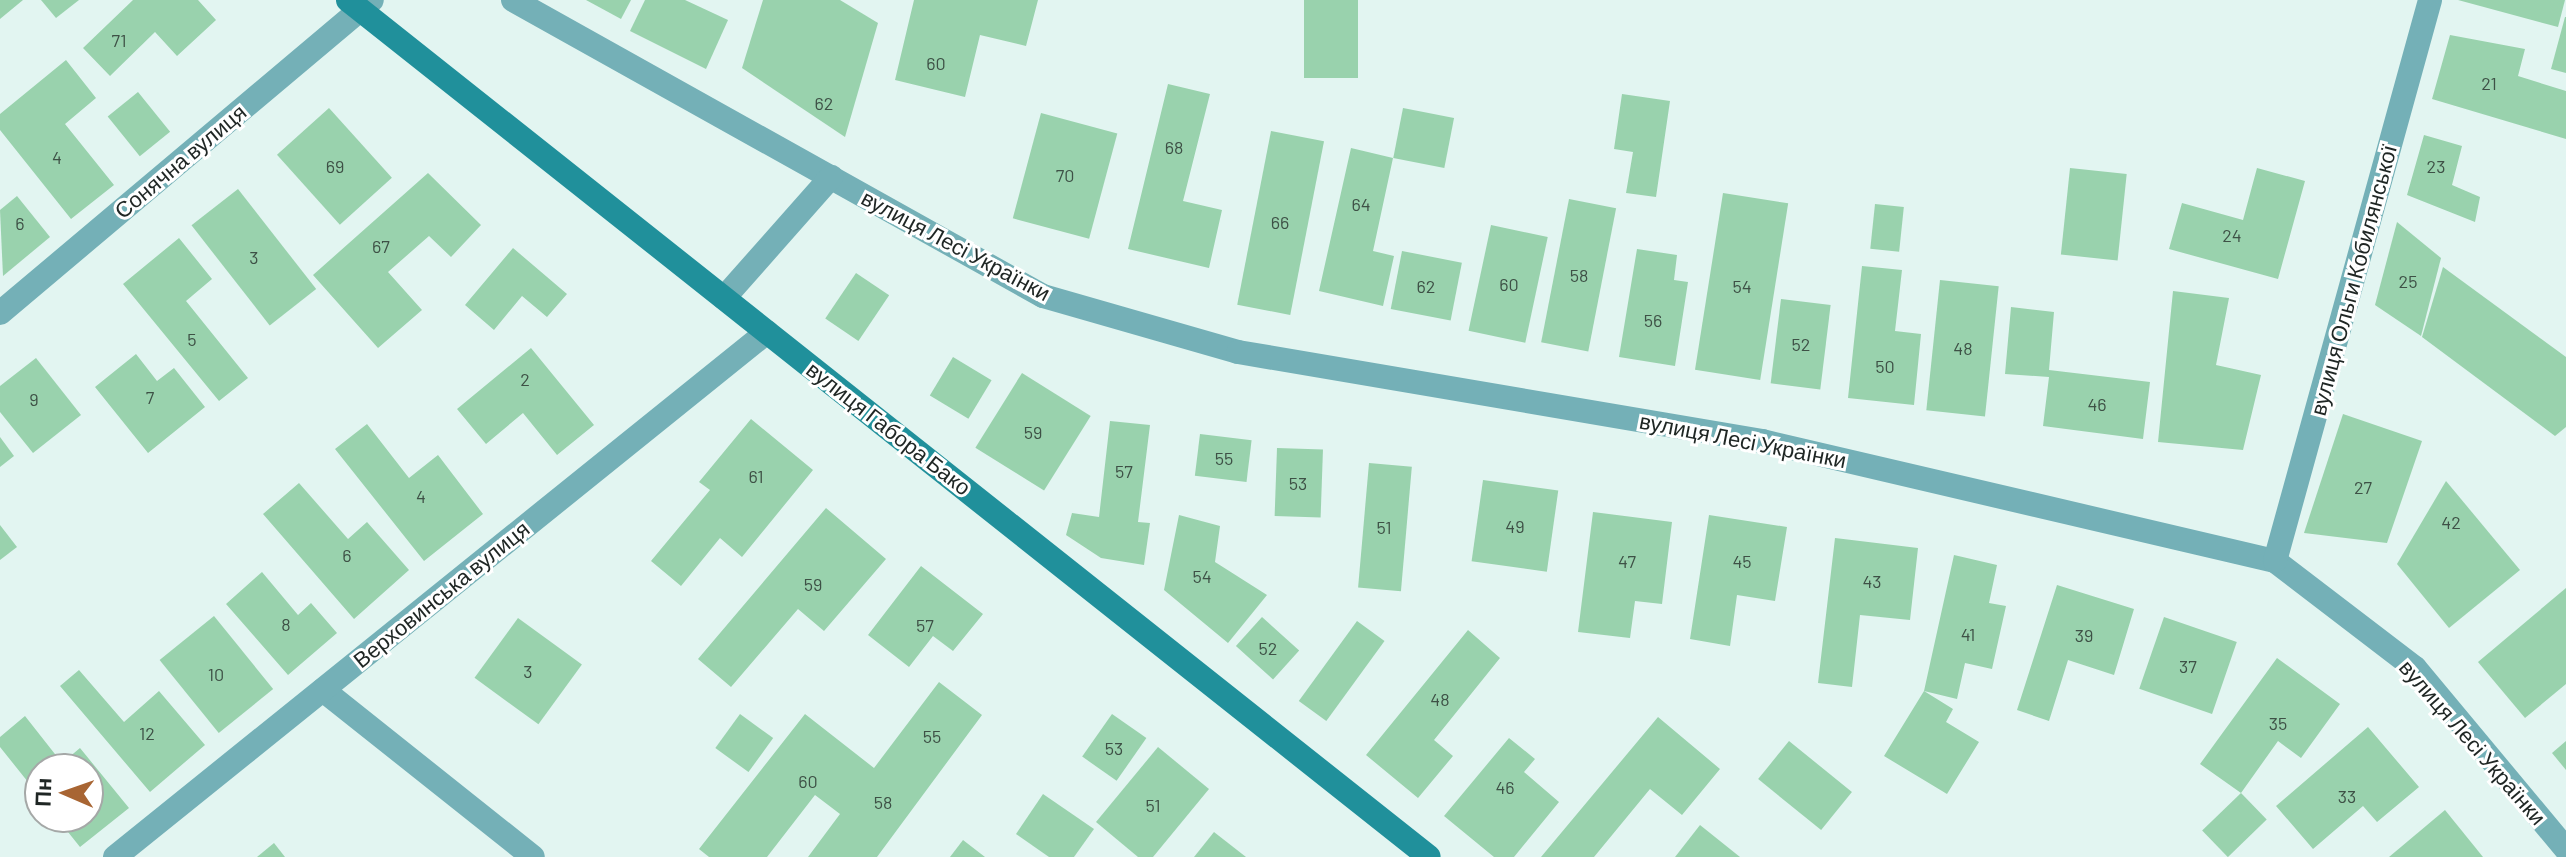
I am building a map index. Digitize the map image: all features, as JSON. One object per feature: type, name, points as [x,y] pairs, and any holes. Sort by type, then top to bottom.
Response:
[{"type":"street","name":"вулиця Лесі Українки","points":[[513,0],[1043,296],[1238,352],[1762,441],[2275,561],[2415,668],[2566,849]]},
{"type":"street","name":"вулиця Ольги Кобилянської","points":[[2275,561],[2430,0]]},
{"type":"street","name":"вулиця Габора Бако","points":[[360,3],[724,298],[1429,857]]},
{"type":"street","name":"Сонячна вулиця","points":[[0,313],[360,3]]},
{"type":"street","points":[[724,298],[831,177]]},
{"type":"street","name":"Верховинська вулиця","points":[[115,857],[767,332]]},
{"type":"street","points":[[323,690],[533,857]]},
{"type":"building","points":[[0,0],[23,0],[0,19]]},
{"type":"building","points":[[41,0],[79,0],[56,18]]},
{"type":"building","points":[[133,0],[198,0],[216,20],[177,56],[155,32],[110,76],[83,48]]},
{"type":"building","points":[[586,0],[631,0],[621,19]]},
{"type":"building","points":[[645,0],[685,0],[728,20],[706,69],[630,31]]},
{"type":"building","points":[[763,0],[840,0],[878,23],[845,137],[742,68]]},
{"type":"building","points":[[914,0],[1038,0],[1026,46],[980,35],[965,97],[895,80]]},
{"type":"building","points":[[1304,0],[1358,0],[1358,78],[1304,78]]},
{"type":"building","points":[[2458,0],[2565,0],[2558,27]]},
{"type":"building","points":[[2566,17],[2566,73],[2551,69]]},
{"type":"building","points":[[2450,35],[2525,49],[2518,76],[2566,91],[2566,139],[2432,99]]},
{"type":"building","points":[[66,60],[96,98],[65,124],[114,185],[71,219],[0,130],[0,114]]},
{"type":"building","points":[[1168,84],[1210,94],[1183,201],[1222,210],[1209,268],[1128,249]]},
{"type":"building","points":[[138,92],[170,132],[140,156],[108,117]]},
{"type":"building","points":[[1622,94],[1670,101],[1656,197],[1626,193],[1633,152],[1614,149]]},
{"type":"building","points":[[329,108],[392,178],[340,225],[277,155]]},
{"type":"building","points":[[1403,108],[1454,118],[1444,168],[1393,158]]},
{"type":"building","points":[[1041,113],[1117,133],[1089,239],[1013,218]]},
{"type":"building","points":[[1271,131],[1324,141],[1290,315],[1237,305]]},
{"type":"building","points":[[2424,135],[2462,146],[2452,185],[2480,197],[2475,222],[2407,195]]},
{"type":"building","points":[[1351,148],[1393,158],[1373,251],[1394,256],[1383,306],[1319,291]]},
{"type":"building","points":[[2070,168],[2127,174],[2118,260],[2061,255]]},
{"type":"building","points":[[2257,168],[2305,181],[2278,279],[2169,249],[2182,203],[2243,220]]},
{"type":"building","points":[[428,173],[481,225],[451,257],[429,236],[388,272],[422,310],[378,348],[313,275]]},
{"type":"building","points":[[238,189],[316,289],[270,325],[192,225]]},
{"type":"building","points":[[1723,193],[1788,203],[1760,380],[1695,370]]},
{"type":"building","points":[[17,196],[50,237],[3,276],[0,210]]},
{"type":"building","points":[[1569,199],[1616,208],[1588,351],[1541,342]]},
{"type":"building","points":[[1875,204],[1904,207],[1899,252],[1870,249]]},
{"type":"building","points":[[2397,222],[2441,258],[2421,336],[2375,305]]},
{"type":"building","points":[[1491,225],[1548,237],[1525,343],[1469,331]]},
{"type":"building","points":[[179,238],[212,279],[186,301],[248,378],[219,401],[123,284]]},
{"type":"building","points":[[513,248],[567,294],[547,317],[522,296],[494,330],[465,305]]},
{"type":"building","points":[[1637,249],[1677,255],[1674,280],[1688,282],[1675,366],[1619,357]]},
{"type":"building","points":[[1402,251],[1462,263],[1451,321],[1391,309]]},
{"type":"building","points":[[1862,266],[1902,270],[1895,331],[1921,334],[1914,405],[1848,398]]},
{"type":"building","points":[[2443,267],[2566,357],[2566,427],[2555,436],[2422,337]]},
{"type":"building","points":[[856,273],[889,295],[858,341],[825,319]]},
{"type":"building","points":[[1940,280],[1999,286],[1985,416],[1926,410]]},
{"type":"building","points":[[2173,291],[2229,298],[2216,365],[2261,375],[2243,450],[2158,442]]},
{"type":"building","points":[[1781,299],[1831,305],[1820,389],[1771,383]]},
{"type":"building","points":[[2011,307],[2054,312],[2049,370],[2150,382],[2143,439],[2043,426],[2049,377],[2005,374]]},
{"type":"building","points":[[531,348],[594,425],[557,455],[523,413],[486,444],[457,409]]},
{"type":"building","points":[[136,354],[157,381],[174,368],[205,407],[148,453],[95,387]]},
{"type":"building","points":[[953,357],[992,380],[968,419],[930,396]]},
{"type":"building","points":[[36,358],[81,415],[33,453],[0,412],[0,386]]},
{"type":"building","points":[[1022,373],[1091,416],[1044,491],[975,448]]},
{"type":"building","points":[[2343,414],[2422,441],[2387,543],[2304,533]]},
{"type":"building","points":[[751,419],[813,470],[742,557],[720,538],[681,586],[651,561],[710,490],[699,482]]},
{"type":"building","points":[[1110,421],[1150,425],[1138,522],[1150,523],[1144,565],[1101,558],[1066,535],[1072,513],[1099,517]]},
{"type":"building","points":[[367,424],[409,478],[438,455],[483,514],[424,561],[335,449]]},
{"type":"building","points":[[1200,434],[1252,440],[1246,482],[1195,476]]},
{"type":"building","points":[[0,437],[14,456],[0,467]]},
{"type":"building","points":[[1277,448],[1323,450],[1321,518],[1275,516]]},
{"type":"building","points":[[1369,463],[1412,467],[1401,591],[1358,588]]},
{"type":"building","points":[[1483,480],[1558,491],[1547,572],[1472,561]]},
{"type":"building","points":[[2446,481],[2520,570],[2449,628],[2397,564]]},
{"type":"building","points":[[299,483],[348,539],[367,522],[409,570],[354,619],[263,514]]},
{"type":"building","points":[[826,508],[886,559],[824,631],[798,609],[731,687],[698,659]]},
{"type":"building","points":[[1593,512],[1672,522],[1662,604],[1635,601],[1630,638],[1578,632]]},
{"type":"building","points":[[1179,515],[1220,526],[1215,562],[1267,595],[1228,643],[1164,590]]},
{"type":"building","points":[[1709,515],[1787,527],[1775,601],[1737,595],[1730,646],[1690,639]]},
{"type":"building","points":[[0,525],[17,547],[0,560]]},
{"type":"building","points":[[1835,538],[1918,548],[1910,620],[1860,615],[1852,687],[1818,683]]},
{"type":"building","points":[[1954,555],[1997,565],[1989,603],[2006,606],[1992,669],[1965,663],[1957,699],[1924,691]]},
{"type":"building","points":[[921,566],[983,614],[953,651],[933,636],[909,667],[868,635]]},
{"type":"building","points":[[262,572],[298,615],[311,603],[337,633],[288,675],[226,604]]},
{"type":"building","points":[[2057,585],[2134,609],[2114,675],[2068,660],[2049,721],[2017,710]]},
{"type":"building","points":[[2566,588],[2566,684],[2525,718],[2478,662]]},
{"type":"building","points":[[214,616],[273,689],[219,733],[160,660]]},
{"type":"building","points":[[1262,617],[1299,650],[1273,679],[1236,646]]},
{"type":"building","points":[[2164,617],[2237,642],[2212,714],[2139,689]]},
{"type":"building","points":[[518,618],[582,664],[538,724],[475,678]]},
{"type":"building","points":[[1357,621],[1385,641],[1326,721],[1299,701]]},
{"type":"building","points":[[1468,630],[1500,658],[1434,740],[1453,756],[1418,798],[1366,755]]},
{"type":"building","points":[[2277,658],[2340,704],[2301,758],[2278,741],[2241,793],[2200,764]]},
{"type":"building","points":[[79,670],[124,722],[159,691],[205,745],[150,792],[60,686]]},
{"type":"building","points":[[939,682],[982,715],[877,857],[808,857],[840,814],[815,795],[767,857],[709,857],[699,849],[805,714],[874,768]]},
{"type":"building","points":[[1924,691],[1953,709],[1946,722],[1979,742],[1947,794],[1884,756]]},
{"type":"building","points":[[740,714],[773,738],[748,772],[715,748]]},
{"type":"building","points":[[1112,714],[1146,738],[1117,781],[1082,757]]},
{"type":"building","points":[[25,716],[54,753],[24,753],[24,777],[0,747],[0,737]]},
{"type":"building","points":[[1658,717],[1720,769],[1682,815],[1650,789],[1594,857],[1541,857]]},
{"type":"building","points":[[2368,727],[2419,787],[2377,822],[2363,806],[2313,849],[2276,806]]},
{"type":"building","points":[[1509,738],[1535,759],[1524,772],[1559,802],[1514,857],[1494,857],[1444,816]]},
{"type":"building","points":[[1789,741],[1852,792],[1821,830],[1758,779]]},
{"type":"building","points":[[2566,741],[2566,770],[2552,753]]},
{"type":"building","points":[[1158,747],[1209,789],[1153,857],[1138,857],[1096,822]]},
{"type":"building","points":[[104,777],[129,808],[104,828]]},
{"type":"building","points":[[2241,793],[2267,820],[2228,857],[2202,831]]},
{"type":"building","points":[[1043,794],[1094,829],[1074,857],[1049,857],[1016,834]]},
{"type":"building","points":[[2445,810],[2483,857],[2389,857]]},
{"type":"building","points":[[1700,825],[1740,857],[1675,857]]},
{"type":"building","points":[[1214,832],[1246,857],[1194,857]]},
{"type":"building","points":[[69,833],[98,833],[80,847]]},
{"type":"building","points":[[963,840],[985,857],[950,857]]},
{"type":"building","points":[[274,843],[285,857],[257,857]]}]
